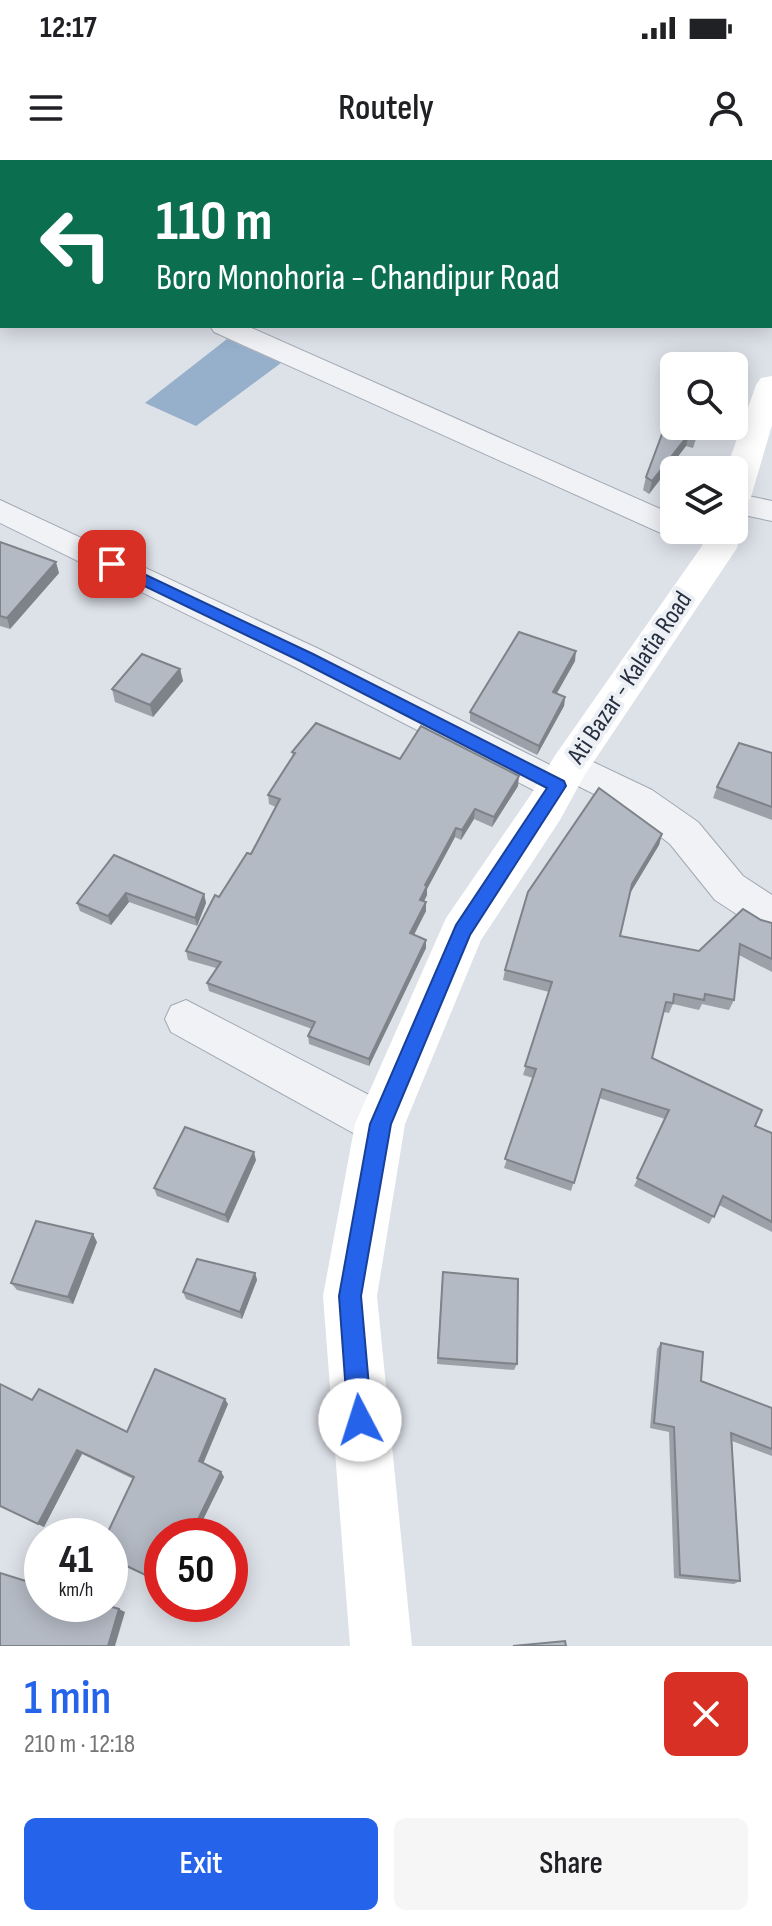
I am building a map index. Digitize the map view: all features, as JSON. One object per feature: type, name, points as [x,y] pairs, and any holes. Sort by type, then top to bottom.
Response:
[{"type":"main road","points":[[747,456],[772,385]]},
{"type":"main road","name":"Ati Bazar - Kalatia Road","points":[[381,1646],[350,1296],[380,1124],[462,931],[564,776],[703,544]]},
{"type":"street","points":[[228,328],[660,521]]},
{"type":"street","points":[[748,504],[772,511]]},
{"type":"street","points":[[0,510],[307,658],[564,776],[639,800],[684,833],[729,888],[772,916]]},
{"type":"street","points":[[186,1019],[380,1124]]},
{"type":"water","points":[[227,339],[281,363],[196,426],[145,403]]},
{"type":"building","points":[[660,440],[684,440],[672,456],[660,456],[660,471],[652,481],[646,477]]},
{"type":"building","points":[[0,542],[56,562],[7,618],[0,616]]},
{"type":"building","points":[[519,632],[576,651],[553,692],[565,697],[539,746],[470,712]]},
{"type":"building","points":[[142,654],[180,669],[150,705],[112,689]]},
{"type":"building","points":[[316,723],[400,759],[421,726],[519,776],[494,817],[475,809],[462,830],[456,828],[425,885],[420,900],[426,902],[410,933],[426,940],[369,1059],[308,1036],[315,1022],[207,983],[221,962],[186,951],[215,895],[219,897],[247,853],[251,854],[280,799],[268,795],[295,753],[292,752]]},
{"type":"building","points":[[739,743],[772,753],[772,807],[717,787]]},
{"type":"building","points":[[599,788],[662,834],[632,884],[620,936],[699,951],[743,909],[772,923],[772,959],[740,944],[734,1000],[705,994],[704,1000],[674,994],[673,1003],[666,1002],[652,1058],[762,1110],[755,1126],[772,1133],[772,1222],[723,1196],[714,1217],[637,1178],[669,1110],[602,1089],[574,1183],[505,1159],[536,1069],[525,1066],[552,982],[505,970],[528,892]]},
{"type":"building","points":[[114,855],[204,894],[195,918],[126,893],[108,916],[77,903]]},
{"type":"building","points":[[185,1127],[254,1152],[225,1215],[154,1188]]},
{"type":"building","points":[[36,1221],[93,1234],[68,1297],[11,1283]]},
{"type":"building","points":[[197,1259],[255,1273],[240,1312],[183,1292]]},
{"type":"building","points":[[443,1272],[518,1279],[517,1364],[438,1358]]},
{"type":"building","points":[[661,1343],[703,1352],[701,1381],[772,1408],[772,1449],[731,1433],[740,1581],[680,1575],[674,1427],[654,1423]]},
{"type":"building","points":[[155,1369],[225,1399],[199,1461],[221,1472],[199,1518],[144,1518],[144,1574],[128,1567],[128,1518],[115,1518],[134,1477],[77,1450],[41,1518],[25,1518],[0,1506],[0,1384],[32,1400],[39,1389],[127,1432]]},
{"type":"building","points":[[0,1573],[24,1580],[24,1622],[115,1622],[108,1646],[0,1646]]},
{"type":"building","points":[[565,1641],[566,1646],[513,1646]]},
{"type":"route","points":[[112,564],[307,658],[558,786],[462,931],[380,1124],[350,1296],[360,1420]]}]
